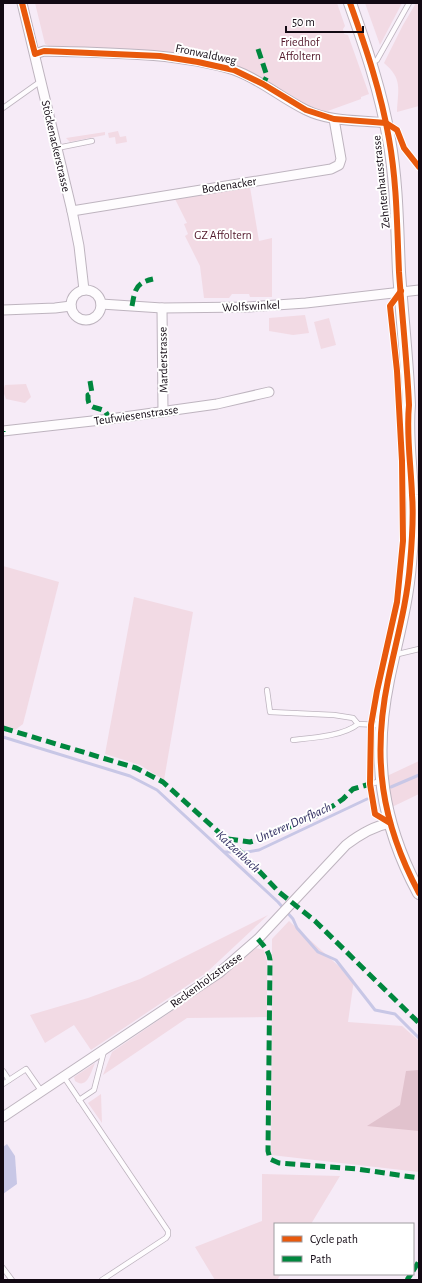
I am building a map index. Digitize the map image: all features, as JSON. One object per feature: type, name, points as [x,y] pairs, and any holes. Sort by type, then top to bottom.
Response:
[{"type":"street","name":"Stöckenackerstrasse","points":[[22,3],[72,210],[79,246],[84,290]]},
{"type":"street","name":"Zehntenhausstrasse","points":[[350,3],[371,63],[386,123],[396,192],[409,405],[408,422],[416,513],[404,614],[388,680],[381,725],[376,782],[401,856],[419,893]]},
{"type":"street","name":"Fronwaldweg","points":[[35,54],[44,50],[160,56],[198,62],[234,70],[253,79],[306,110],[334,119],[386,123]]},
{"type":"street","name":"Bodenacker","points":[[72,210],[331,169],[339,165],[341,159],[334,119]]},
{"type":"street","points":[[84,290],[89,290],[98,295],[101,304],[99,312],[89,320],[80,319],[77,317],[72,310],[71,302],[76,294],[84,290]]},
{"type":"street","name":"Wolfswinkel","points":[[101,304],[162,308],[248,307],[306,303],[419,290]]},
{"type":"street","points":[[3,310],[71,306]]},
{"type":"street","name":"Marderstrasse","points":[[162,308],[163,412]]},
{"type":"street","name":"Teufwiesenstrasse","points":[[3,431],[163,412],[217,404],[268,392]]},
{"type":"street","name":"Reckenholzstrasse","points":[[3,1118],[220,973],[258,939],[346,845],[378,826],[390,822]]},
{"type":"lane","points":[[371,63],[377,60],[409,3]]},
{"type":"lane","points":[[3,108],[41,81]]},
{"type":"lane","points":[[57,148],[92,141]]},
{"type":"lane","points":[[394,655],[419,649]]},
{"type":"lane","points":[[266,690],[270,712],[334,715],[353,718],[358,724]]},
{"type":"lane","points":[[292,740],[324,736],[353,728],[358,724],[381,725]]},
{"type":"lane","points":[[79,1100],[94,1090],[104,1051]]},
{"type":"lane","points":[[3,1084],[26,1069],[42,1092]]},
{"type":"lane","points":[[3,1071],[9,1080]]},
{"type":"lane","points":[[64,1077],[168,1232],[166,1238],[102,1280]]},
{"type":"lane","points":[[3,1268],[12,1280]]},
{"type":"green space","name":"Friedhof Affoltern","points":[[35,3],[337,3],[345,26],[343,29],[344,34],[348,35],[369,94],[361,97],[361,99],[325,112],[306,106],[259,77],[239,69],[49,46],[45,44]]},
{"type":"green space","points":[[365,3],[402,3],[380,45]]},
{"type":"green space","points":[[416,3],[419,3],[419,106],[397,112],[397,79],[384,63]]},
{"type":"green space","points":[[118,131],[120,137],[126,136],[127,142],[116,144],[115,137],[109,138],[108,133]]},
{"type":"green space","points":[[105,132],[105,135],[70,142],[66,138]]},
{"type":"green space","name":"GZ Affoltern","points":[[250,187],[259,241],[272,238],[272,297],[250,297],[249,294],[232,294],[229,298],[204,298],[200,266],[185,236],[188,234],[184,224],[187,223],[175,199]]},
{"type":"green space","points":[[305,315],[309,333],[293,335],[269,331],[269,318]]},
{"type":"green space","points":[[329,318],[336,345],[321,349],[314,322]]},
{"type":"green space","points":[[26,384],[31,397],[25,403],[6,399],[3,391],[5,385]]},
{"type":"green space","points":[[3,566],[59,582],[23,724],[15,730],[3,726]]},
{"type":"green space","points":[[134,597],[193,612],[164,780],[140,765],[105,754]]},
{"type":"green space","points":[[419,761],[419,794],[392,807],[387,776]]},
{"type":"green space","points":[[268,915],[206,973],[91,1050],[74,1025],[45,1043],[30,1015],[88,998],[140,979]]},
{"type":"green space","points":[[289,921],[354,980],[348,1022],[402,1026],[419,1041],[419,1172],[271,1155],[272,939]]},
{"type":"green space","points":[[256,948],[264,950],[267,961],[267,1017],[187,1018],[103,1075],[112,1052],[216,981]]},
{"type":"green space","points":[[95,1063],[86,1082],[79,1083],[75,1081],[74,1077]]},
{"type":"green space","points":[[101,1094],[102,1123],[88,1103]]},
{"type":"green space","points":[[262,1174],[340,1176],[312,1223],[274,1223],[274,1275],[280,1275],[277,1280],[215,1280],[195,1247],[262,1221]]},
{"type":"shaded area","points":[[419,1070],[419,1131],[367,1126],[400,1105],[406,1071]]},
{"type":"water","points":[[7,1144],[15,1156],[17,1184],[3,1194],[3,1147]]},
{"type":"waterway","name":"Katzenbach","points":[[3,737],[130,776],[157,790],[278,902],[293,919],[297,928],[318,952],[336,960],[375,1010],[395,1014],[419,1038]]},
{"type":"waterway","name":"Unterer Dorfbach","points":[[391,787],[419,775]]},
{"type":"waterway","name":"Unterer Dorfbach","points":[[225,852],[247,852],[259,850],[367,799]]},
{"type":"marked path","points":[[258,49],[267,76],[263,84]]},
{"type":"marked path","points":[[132,306],[135,291],[139,285],[153,279]]},
{"type":"marked path","points":[[90,381],[92,393],[88,395],[90,405],[105,411],[110,419]]},
{"type":"marked path","points":[[3,728],[136,768],[163,782],[243,854],[279,892],[315,921],[419,1023]]},
{"type":"marked path","points":[[228,839],[250,842],[261,839],[321,814],[343,799],[353,789],[370,784]]},
{"type":"marked path","points":[[258,939],[267,951],[270,960],[268,1151],[270,1159],[279,1163],[357,1169],[419,1178]]},
{"type":"marked path","points":[[414,1269],[419,1261]]},
{"type":"marked path","points":[[407,1280],[410,1275]]},
{"type":"cycle path","points":[[22,3],[35,54],[44,51],[160,56],[234,70],[263,84],[306,110],[334,119],[386,123],[397,130],[404,148],[419,167]]},
{"type":"cycle path","points":[[350,3],[382,104],[392,156],[395,189],[399,272],[409,405],[408,439],[413,521],[409,579],[383,709],[381,763],[383,789],[388,815],[406,867],[419,893]]},
{"type":"cycle path","points":[[390,823],[375,814],[370,784],[371,725],[397,602],[403,541],[402,461],[397,371],[390,306],[401,291]]}]
